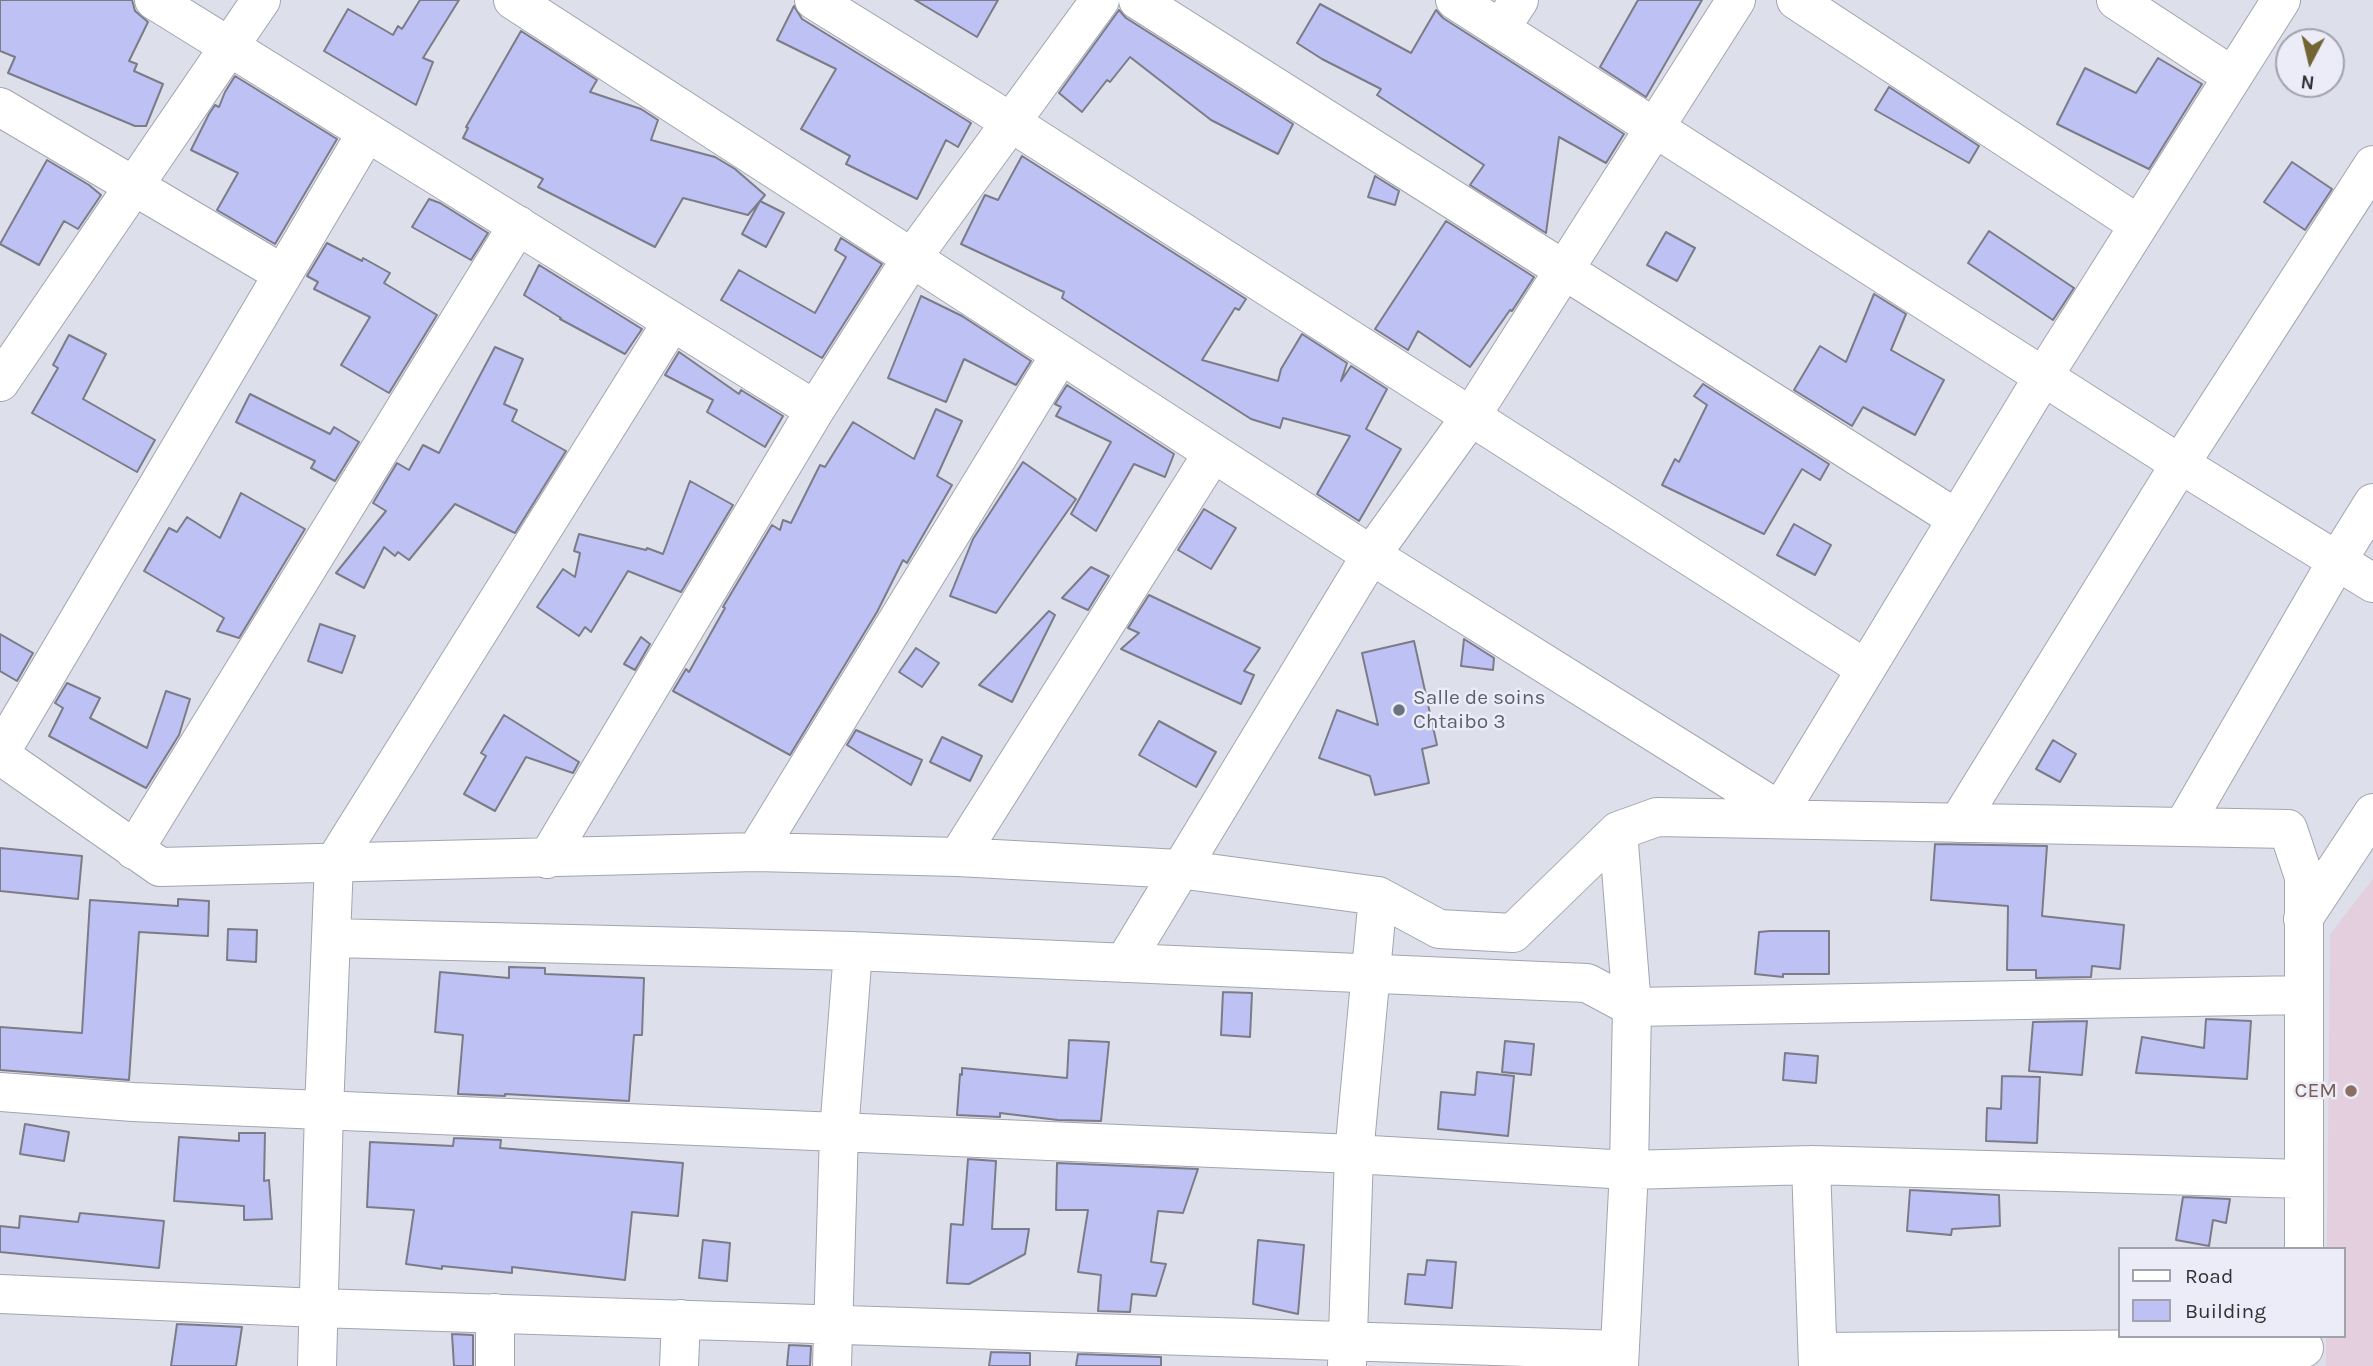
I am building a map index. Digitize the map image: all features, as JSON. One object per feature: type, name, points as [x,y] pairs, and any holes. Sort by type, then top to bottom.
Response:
[{"type":"street","points":[[154,0],[815,410]]},
{"type":"street","points":[[0,382],[261,0]]},
{"type":"street","points":[[513,0],[1777,815]]},
{"type":"street","points":[[814,0],[1011,122],[1866,669]]},
{"type":"street","points":[[547,859],[815,410],[911,259],[1100,0]]},
{"type":"street","points":[[1138,0],[1957,519]]},
{"type":"street","points":[[1455,0],[1510,15],[1654,127],[2180,464],[2373,583]]},
{"type":"street","points":[[1124,962],[1371,555],[1471,416],[1736,0]]},
{"type":"street","points":[[1796,0],[2139,225]]},
{"type":"street","points":[[2116,0],[2232,76]]},
{"type":"street","points":[[1777,815],[2043,377],[2281,0]]},
{"type":"street","points":[[0,107],[283,274]]},
{"type":"street","points":[[367,132],[0,754],[160,867],[756,852],[958,857],[1179,869],[1378,895],[1439,929],[1513,933],[1618,831],[1657,817],[1777,815],[1958,823],[2288,829],[2304,877],[2304,1247]]},
{"type":"street","points":[[1958,823],[2180,464],[2373,165]]},
{"type":"street","points":[[134,850],[518,225]]},
{"type":"street","points":[[317,1366],[334,863],[672,322]]},
{"type":"street","points":[[756,852],[1060,355]]},
{"type":"street","points":[[958,857],[1213,453]]},
{"type":"street","points":[[2183,827],[2373,503]]},
{"type":"street","points":[[2303,919],[2373,813]]},
{"type":"street","points":[[0,1294],[318,1308],[833,1324],[1347,1353],[1619,1358],[1629,1170],[1632,1006],[1618,831]]},
{"type":"street","points":[[1347,1353],[1354,1154],[1378,895]]},
{"type":"street","points":[[331,938],[853,951],[1587,983],[1632,1006],[2303,995]]},
{"type":"street","points":[[832,1366],[839,1132],[853,951]]},
{"type":"street","points":[[0,1092],[132,1102],[1354,1154],[1629,1170],[1811,1165],[2303,1179]]},
{"type":"street","points":[[1811,1165],[1818,1359],[2304,1350]]},
{"type":"street","points":[[495,1313],[495,1366]]},
{"type":"street","points":[[679,1366],[681,1319]]},
{"type":"shaded area","name":"CEM","points":[[2373,879],[2373,1366],[2326,1366],[2326,1338],[2345,1338],[2345,1247],[2327,1247],[2330,934]]},
{"type":"building","points":[[0,0],[132,0],[135,11],[148,22],[129,61],[137,64],[134,71],[163,84],[146,126],[135,126],[8,73],[15,57],[0,51]]},
{"type":"building","points":[[420,0],[459,0],[423,58],[433,62],[416,105],[324,51],[348,9],[393,35],[398,26],[402,29]]},
{"type":"building","points":[[915,0],[998,0],[977,37]]},
{"type":"building","points":[[1638,0],[1702,0],[1646,97],[1600,67]]},
{"type":"building","points":[[1320,4],[1411,53],[1436,10],[1443,18],[1624,134],[1606,163],[1559,137],[1546,233],[1470,185],[1484,165],[1377,95],[1381,89],[1297,43]]},
{"type":"building","points":[[794,6],[802,19],[971,123],[958,147],[946,140],[917,199],[846,164],[850,156],[801,129],[836,69],[777,40]]},
{"type":"building","points":[[1119,10],[1126,18],[1293,124],[1278,154],[1211,120],[1130,57],[1110,82],[1107,80],[1082,112],[1059,93]]},
{"type":"building","points":[[521,31],[597,80],[590,92],[641,109],[658,120],[651,140],[715,157],[735,169],[765,195],[748,215],[683,198],[655,247],[538,187],[543,179],[463,138],[468,128],[466,127]]},
{"type":"building","points":[[2158,58],[2202,84],[2149,169],[2057,124],[2085,68],[2136,93]]},
{"type":"building","points":[[235,76],[337,139],[275,244],[217,210],[238,173],[191,150],[209,114],[215,105],[219,107]]},
{"type":"building","points":[[1889,87],[1979,146],[1969,163],[1875,110]]},
{"type":"building","points":[[1022,156],[1246,299],[1239,310],[1235,308],[1202,360],[1278,381],[1281,369],[1302,334],[1347,363],[1341,381],[1351,366],[1387,389],[1366,429],[1401,449],[1359,521],[1317,494],[1350,436],[1283,418],[1280,428],[1251,419],[1062,298],[1064,292],[961,244],[985,195],[998,200]]},
{"type":"building","points":[[47,160],[101,195],[78,229],[64,221],[39,265],[0,244]]},
{"type":"building","points":[[2292,162],[2332,189],[2305,230],[2264,202]]},
{"type":"building","points":[[1375,176],[1399,191],[1395,205],[1368,197]]},
{"type":"building","points":[[429,199],[488,233],[471,260],[412,227]]},
{"type":"building","points":[[760,201],[784,213],[766,247],[742,234]]},
{"type":"building","points":[[1446,221],[1534,277],[1470,367],[1418,331],[1408,350],[1375,329]]},
{"type":"building","points":[[1989,231],[2074,288],[2053,320],[1968,263]]},
{"type":"building","points":[[1666,232],[1695,248],[1677,281],[1647,265]]},
{"type":"building","points":[[841,238],[882,264],[822,358],[721,300],[739,270],[815,313],[846,257],[835,250]]},
{"type":"building","points":[[327,243],[390,273],[384,283],[437,315],[389,393],[341,365],[370,317],[314,289],[318,282],[307,276]]},
{"type":"building","points":[[539,265],[642,329],[625,354],[560,319],[524,295]]},
{"type":"building","points":[[1874,294],[1906,314],[1891,350],[1944,380],[1915,435],[1863,407],[1852,426],[1794,390],[1820,346],[1846,362]]},
{"type":"building","points":[[921,296],[962,316],[1031,361],[1016,385],[964,359],[946,402],[888,378]]},
{"type":"building","points":[[69,335],[106,354],[83,399],[155,440],[137,472],[32,413],[58,368],[53,365]]},
{"type":"building","points":[[495,347],[523,359],[504,404],[517,410],[512,421],[566,451],[515,533],[455,504],[409,560],[398,552],[395,556],[384,547],[364,588],[336,573],[386,511],[373,503],[397,463],[409,470],[423,445],[439,453]]},
{"type":"building","points":[[679,352],[739,394],[741,390],[783,416],[765,447],[707,412],[713,400],[665,375]]},
{"type":"building","points":[[1703,384],[1829,464],[1820,480],[1802,469],[1764,534],[1662,485],[1675,459],[1679,462],[1707,405],[1694,396]]},
{"type":"building","points":[[1067,385],[1174,454],[1165,477],[1134,464],[1096,531],[1071,514],[1111,442],[1056,416],[1061,407],[1055,404]]},
{"type":"building","points":[[250,394],[330,434],[334,427],[359,442],[335,481],[311,468],[315,461],[236,422]]},
{"type":"building","points":[[936,409],[962,421],[937,476],[952,485],[907,563],[903,560],[877,612],[790,755],[673,691],[686,669],[689,672],[725,608],[723,607],[772,525],[780,530],[783,520],[791,523],[820,465],[825,467],[853,422],[914,459]]},
{"type":"building","points":[[1023,462],[1076,499],[996,613],[950,596],[973,539]]},
{"type":"building","points":[[690,481],[733,505],[681,592],[628,571],[591,632],[585,627],[579,636],[537,607],[563,569],[575,577],[580,553],[574,551],[579,534],[646,550],[647,548],[663,554]]},
{"type":"building","points":[[241,493],[305,529],[239,638],[217,631],[224,618],[144,571],[169,528],[177,532],[187,517],[220,538]]},
{"type":"building","points":[[1204,509],[1236,528],[1211,569],[1178,550]]},
{"type":"building","points":[[1794,524],[1831,545],[1815,575],[1777,555]]},
{"type":"building","points":[[1091,567],[1109,576],[1088,610],[1062,598]]},
{"type":"building","points":[[1149,595],[1260,648],[1244,671],[1254,675],[1241,704],[1121,649],[1139,633],[1128,628]]},
{"type":"building","points":[[1049,611],[1055,615],[1012,702],[979,685]]},
{"type":"building","points":[[320,624],[355,636],[342,673],[308,661]]},
{"type":"building","points":[[0,634],[33,653],[17,681],[0,671]]},
{"type":"building","points":[[641,637],[650,644],[635,670],[624,664]]},
{"type":"building","points":[[1464,639],[1494,658],[1493,670],[1461,666]]},
{"type":"building","points":[[1414,641],[1437,745],[1422,749],[1429,783],[1375,795],[1370,776],[1319,758],[1337,710],[1378,725],[1362,653]]},
{"type":"building","points":[[916,648],[939,663],[922,687],[899,672]]},
{"type":"building","points":[[67,683],[100,698],[90,718],[147,748],[166,691],[190,699],[179,735],[146,788],[49,736],[63,708],[55,703]]},
{"type":"building","points":[[504,715],[579,762],[573,773],[526,757],[495,811],[464,794],[486,756],[481,753]]},
{"type":"building","points":[[1159,721],[1216,752],[1196,787],[1139,755]]},
{"type":"building","points":[[856,730],[922,760],[911,785],[847,745]]},
{"type":"building","points":[[942,737],[982,756],[970,781],[930,762]]},
{"type":"building","points":[[2053,740],[2076,754],[2060,782],[2036,769]]},
{"type":"building","points":[[1935,844],[2047,846],[2042,916],[2124,925],[2120,969],[2092,966],[2091,977],[2036,978],[2036,970],[2007,970],[2008,906],[1931,900]]},
{"type":"building","points":[[0,848],[82,856],[78,899],[0,891]]},
{"type":"building","points":[[178,899],[209,901],[208,936],[139,932],[129,1080],[0,1070],[0,1027],[82,1033],[90,900],[178,906]]},
{"type":"building","points":[[228,929],[257,930],[256,962],[227,960]]},
{"type":"building","points":[[1829,931],[1829,974],[1783,974],[1783,977],[1755,974],[1759,932]]},
{"type":"building","points":[[509,967],[545,968],[545,974],[644,978],[642,1035],[634,1035],[629,1101],[458,1094],[463,1035],[435,1032],[440,972],[509,978]]},
{"type":"building","points":[[1223,992],[1252,993],[1250,1037],[1221,1035]]},
{"type":"building","points":[[2206,1019],[2251,1021],[2247,1079],[2136,1073],[2142,1037],[2204,1048]]},
{"type":"building","points":[[2087,1021],[2082,1075],[2029,1071],[2033,1022]]},
{"type":"building","points":[[1069,1040],[1109,1042],[1101,1121],[1058,1120],[1000,1113],[1000,1117],[957,1115],[962,1068],[1067,1078]]},
{"type":"building","points":[[1505,1041],[1534,1044],[1531,1075],[1502,1072]]},
{"type":"building","points":[[1785,1053],[1818,1056],[1816,1083],[1783,1080]]},
{"type":"building","points":[[1477,1072],[1514,1076],[1508,1136],[1438,1129],[1441,1092],[1475,1095]]},
{"type":"building","points":[[2002,1076],[2040,1077],[2037,1143],[1986,1141],[1987,1108],[2001,1109]]},
{"type":"building","points":[[25,1124],[69,1132],[64,1161],[20,1154]]},
{"type":"building","points":[[239,1133],[265,1133],[264,1181],[269,1180],[272,1219],[244,1220],[244,1206],[174,1201],[179,1137],[239,1141]]},
{"type":"building","points":[[454,1138],[501,1140],[500,1148],[683,1163],[678,1216],[632,1212],[625,1280],[512,1267],[512,1273],[406,1264],[414,1210],[367,1207],[370,1142],[453,1146]]},
{"type":"building","points":[[968,1159],[996,1161],[992,1229],[1029,1229],[1025,1254],[969,1284],[947,1283],[951,1224],[963,1225]]},
{"type":"building","points":[[1057,1163],[1198,1169],[1183,1213],[1158,1211],[1151,1262],[1166,1264],[1156,1296],[1132,1294],[1130,1312],[1098,1311],[1101,1275],[1078,1272],[1088,1210],[1056,1210]]},
{"type":"building","points":[[1910,1190],[1999,1195],[2000,1226],[1952,1229],[1951,1235],[1907,1231]]},
{"type":"building","points":[[2183,1197],[2230,1199],[2226,1223],[2213,1220],[2209,1246],[2176,1240]]},
{"type":"building","points":[[80,1213],[164,1221],[159,1268],[0,1252],[0,1226],[19,1228],[20,1216],[78,1222]]},
{"type":"building","points":[[703,1240],[730,1243],[727,1281],[699,1278]]},
{"type":"building","points":[[1258,1240],[1304,1245],[1298,1314],[1253,1304]]},
{"type":"building","points":[[1427,1260],[1456,1262],[1452,1308],[1405,1304],[1408,1274],[1425,1275]]},
{"type":"building","points":[[177,1324],[242,1327],[236,1366],[171,1366]]},
{"type":"building","points":[[452,1334],[473,1335],[473,1366],[454,1366]]},
{"type":"building","points":[[789,1345],[811,1346],[810,1366],[787,1366]]},
{"type":"building","points":[[991,1352],[1030,1353],[1030,1366],[989,1366]]},
{"type":"building","points":[[1078,1354],[1161,1357],[1161,1366],[1076,1366]]},
{"type":"place","name":"Salle de soins Chtaibo 3","points":[[1399,710]]},
{"type":"place","name":"CEM","points":[[2351,1091]]}]
